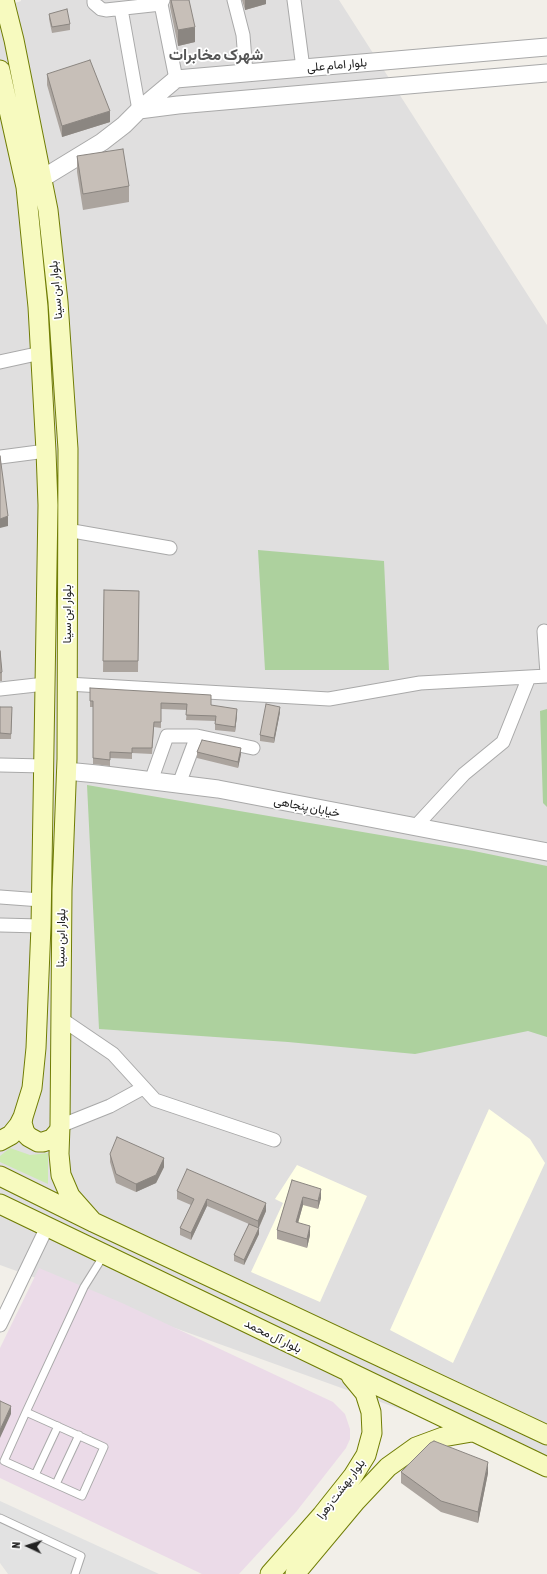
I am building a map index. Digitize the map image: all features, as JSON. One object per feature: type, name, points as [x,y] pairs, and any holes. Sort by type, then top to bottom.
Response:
[{"type":"main road","name":"بلوار ابن سینا","points":[[4,0],[14,40],[43,178],[58,302],[68,449],[66,771],[62,890],[60,1126],[58,1154],[61,1175],[70,1196],[93,1222]]},
{"type":"main road","name":"بلوار ابن سینا","points":[[0,70],[3,96],[26,187],[38,307],[48,505],[41,926],[36,1048],[32,1088],[20,1125],[11,1135],[0,1142]]},
{"type":"main road","points":[[26,187],[43,178]]},
{"type":"main road","points":[[23,1117],[22,1122],[25,1133],[38,1142],[43,1142],[52,1138],[59,1131],[60,1126]]},
{"type":"main road","points":[[0,1176],[93,1222],[547,1435]]},
{"type":"main road","name":"بلوار آل محمد","points":[[0,1204],[547,1467]]},
{"type":"main road","name":"بلوار بهشت زهرا","points":[[270,1574],[322,1515],[353,1476],[367,1451],[372,1433],[371,1412],[365,1392],[347,1372]]},
{"type":"main road","name":"بلوار بهشت زهرا","points":[[295,1574],[356,1501],[388,1467],[416,1447],[443,1437],[472,1432]]},
{"type":"main road","points":[[367,1451],[388,1467]]},
{"type":"street","points":[[43,178],[102,142],[124,125],[139,110],[176,79],[162,2],[121,9],[100,9],[94,3],[94,0]]},
{"type":"street","points":[[234,0],[243,35],[246,73]]},
{"type":"street","points":[[294,0],[303,68]]},
{"type":"street","points":[[121,9],[139,110]]},
{"type":"street","name":"بلوار امام علی","points":[[176,79],[547,47]]},
{"type":"street","points":[[139,110],[178,105],[547,73]]},
{"type":"street","points":[[0,362],[41,353]]},
{"type":"street","points":[[0,457],[46,451]]},
{"type":"street","points":[[67,530],[170,548]]},
{"type":"street","points":[[67,684],[329,699],[420,683],[529,677],[547,675],[544,631]]},
{"type":"street","points":[[415,827],[464,774],[503,742],[529,677]]},
{"type":"street","points":[[0,689],[45,684]]},
{"type":"street","points":[[151,781],[167,736],[197,736],[253,748]]},
{"type":"street","points":[[179,784],[197,736]]},
{"type":"street","points":[[0,765],[44,766]]},
{"type":"street","name":"خیابان پنجاهی","points":[[66,771],[218,790],[547,852]]},
{"type":"street","points":[[0,897],[41,900]]},
{"type":"street","points":[[0,925],[41,926]]},
{"type":"street","points":[[60,1018],[112,1054],[155,1100],[274,1140]]},
{"type":"street","points":[[60,1126],[110,1106],[143,1088]]},
{"type":"street","points":[[0,1326],[47,1227]]},
{"type":"lane","points":[[26,1412],[104,1447],[82,1496],[4,1461],[26,1412],[84,1287],[104,1255]]},
{"type":"lane","points":[[35,1475],[58,1426]]},
{"type":"lane","points":[[56,1484],[79,1435]]},
{"type":"lane","points":[[0,1518],[81,1556],[75,1574]]},
{"type":"shaded area","points":[[21,0],[339,0],[547,325],[547,1462],[0,1265],[0,8]]},
{"type":"shaded area","points":[[489,1109],[530,1139],[545,1163],[453,1363],[390,1330]]},
{"type":"shaded area","points":[[297,1165],[367,1196],[320,1302],[251,1272],[283,1203],[275,1199]]},
{"type":"shaded area","points":[[39,1268],[122,1303],[333,1402],[345,1414],[350,1429],[350,1439],[346,1448],[296,1512],[239,1574],[202,1574],[0,1478],[0,1348]]},
{"type":"shaded area","points":[[0,1501],[159,1574],[8,1574],[0,1563]]},
{"type":"green space","points":[[258,550],[384,561],[389,670],[265,670]]},
{"type":"green space","points":[[547,709],[547,807],[543,803],[540,711]]},
{"type":"green space","points":[[87,785],[474,851],[547,866],[547,1037],[528,1031],[415,1054],[288,1042],[99,1029]]},
{"type":"green space","points":[[10,1148],[30,1155],[48,1153],[48,1184],[0,1162],[0,1156]]},
{"type":"building","points":[[171,0],[189,0],[195,27],[178,30]]},
{"type":"building","points":[[67,9],[70,24],[52,27],[49,14]]},
{"type":"building","points":[[90,60],[110,111],[62,126],[47,74]]},
{"type":"building","points":[[123,149],[129,186],[83,194],[77,156]]},
{"type":"building","points":[[0,456],[8,516],[0,519]]},
{"type":"building","points":[[104,590],[139,591],[138,661],[103,661]]},
{"type":"building","points":[[0,651],[2,672],[0,673]]},
{"type":"building","points":[[90,688],[211,695],[211,705],[237,709],[235,727],[215,724],[216,716],[186,715],[187,704],[161,703],[161,722],[154,722],[152,748],[132,748],[132,753],[110,752],[110,760],[93,758],[93,701],[90,701]]},
{"type":"building","points":[[266,704],[280,707],[274,738],[260,735]]},
{"type":"building","points":[[0,707],[12,707],[11,734],[0,733]]},
{"type":"building","points":[[202,740],[241,748],[238,762],[197,752]]},
{"type":"building","points":[[117,1137],[164,1158],[156,1175],[136,1184],[116,1174],[110,1154]]},
{"type":"building","points":[[187,1169],[266,1203],[258,1221],[207,1199],[191,1233],[180,1228],[194,1199],[177,1191]]},
{"type":"building","points":[[292,1180],[321,1189],[318,1201],[303,1197],[296,1222],[310,1226],[307,1239],[277,1230]]},
{"type":"building","points":[[249,1224],[259,1228],[244,1260],[234,1255]]},
{"type":"building","points":[[0,1401],[11,1406],[0,1430]]},
{"type":"building","points":[[434,1441],[488,1462],[478,1512],[441,1501],[401,1472],[430,1443]]},
{"type":"district","name":"شهرک مخابرات","points":[[216,55]]}]
